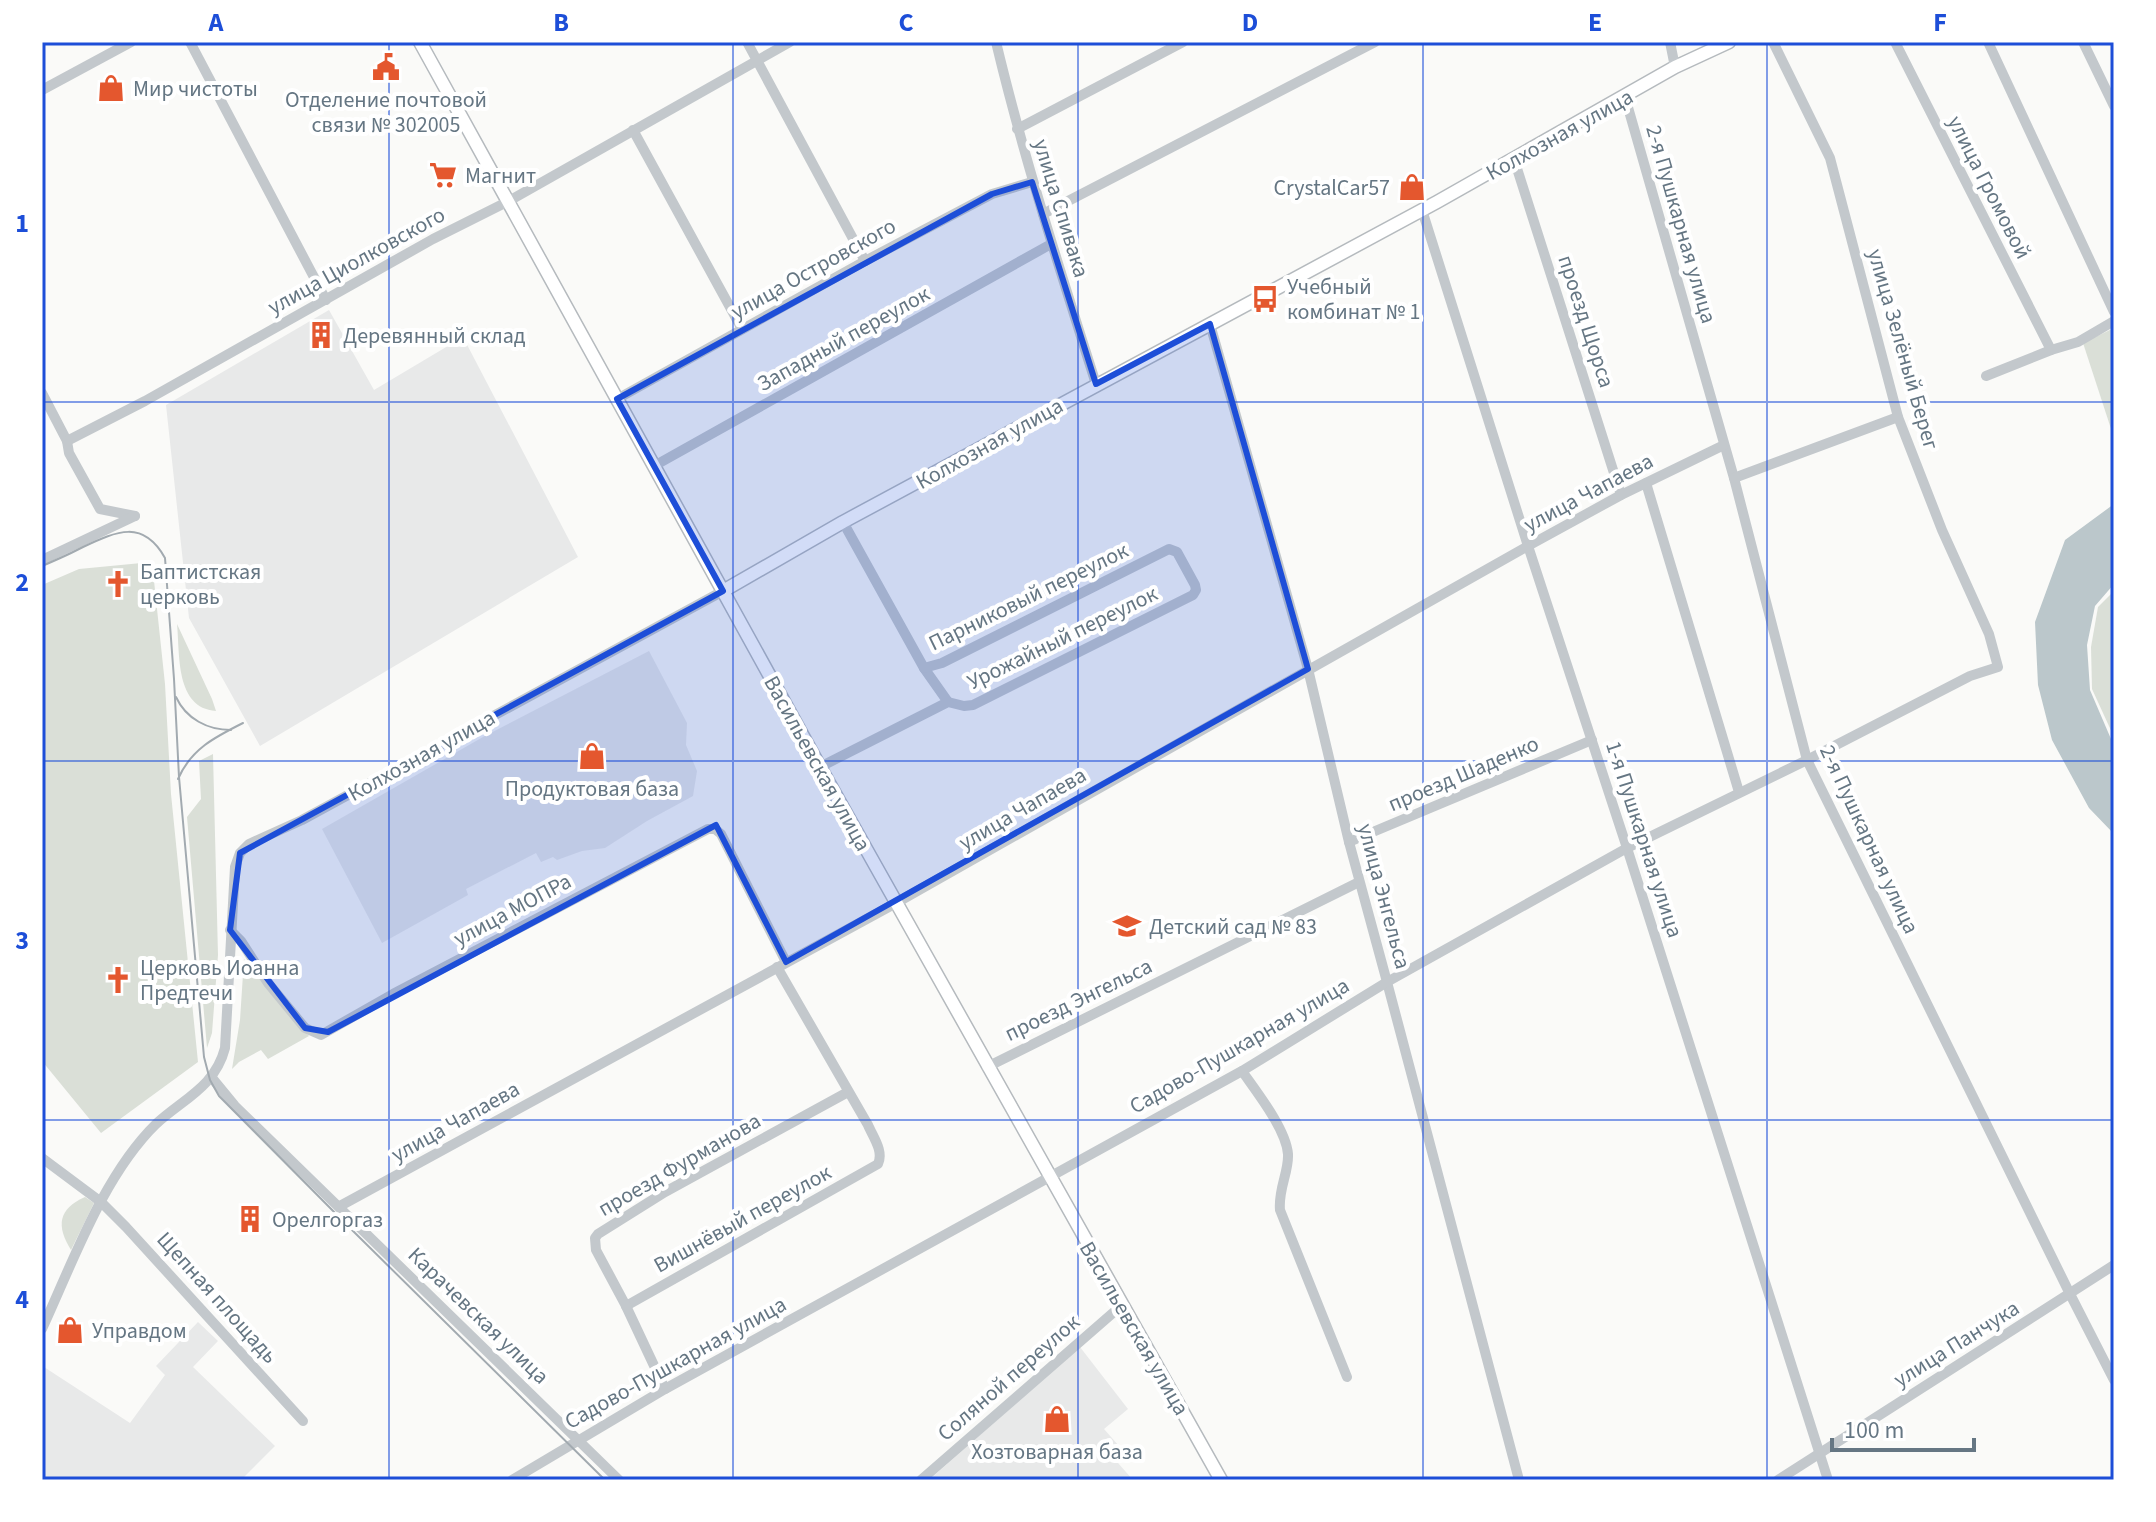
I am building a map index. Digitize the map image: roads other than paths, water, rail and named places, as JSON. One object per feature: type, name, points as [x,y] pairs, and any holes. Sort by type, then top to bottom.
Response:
[{"type":"main road","name":"Васильевская улица","points":[[420,42],[987,1067],[1221,1480]]},
{"type":"main road","name":"Колхозная улица","points":[[723,591],[1096,384],[1422,210],[1675,67],[1729,42]]},
{"type":"street","points":[[42,90],[131,42]]},
{"type":"street","points":[[190,42],[326,300]]},
{"type":"street","points":[[747,42],[865,261]]},
{"type":"street","name":"улица Циолковского","points":[[67,441],[145,401],[433,239],[509,201],[790,42]]},
{"type":"street","name":"улица Спивака","points":[[996,42],[1032,182],[1096,384]]},
{"type":"street","points":[[1017,129],[1183,42]]},
{"type":"street","points":[[1043,214],[1375,42]]},
{"type":"street","points":[[1670,42],[1675,67]]},
{"type":"street","name":"улица Зелёный Берег","points":[[1773,42],[1830,158],[1898,417],[1942,530],[1989,634],[1998,667]]},
{"type":"street","name":"улица Громовой","points":[[1895,42],[2051,350]]},
{"type":"street","points":[[1988,42],[2114,312]]},
{"type":"street","points":[[2083,42],[2114,106]]},
{"type":"street","name":"2-я Пушкарная улица","points":[[1625,97],[1734,478],[1807,760],[2114,1380]]},
{"type":"street","points":[[633,130],[742,329]]},
{"type":"street","name":"проезд Щорса","points":[[1514,159],[1621,495]]},
{"type":"street","name":"улица Островского","points":[[617,399],[992,194],[1032,182]]},
{"type":"street","name":"1-я Пушкарная улица","points":[[1422,210],[1828,1480]]},
{"type":"street","name":"Западный переулок","points":[[654,466],[1051,244]]},
{"type":"street","points":[[1986,376],[2078,342],[2114,321]]},
{"type":"street","name":"улица Энгельса","points":[[1210,324],[1308,669],[1359,882],[1519,1480]]},
{"type":"street","points":[[42,393],[67,441],[69,453],[100,509],[135,516],[42,560]]},
{"type":"street","points":[[1734,478],[1898,417]]},
{"type":"street","name":"улица Чапаева","points":[[340,1206],[896,903],[1528,546],[1621,495],[1724,445]]},
{"type":"street","points":[[1646,483],[1739,792]]},
{"type":"street","name":"Парниковый переулок","points":[[843,522],[924,668],[942,663],[1169,549]]},
{"type":"street","name":"Урожайный переулок","points":[[924,668],[948,702],[973,705],[1193,595],[1195,585],[1177,552],[1169,549]]},
{"type":"street","name":"Колхозная улица","points":[[230,930],[235,867],[240,853],[249,844],[302,820],[723,591]]},
{"type":"street","name":"Садово-Пушкарная улица","points":[[512,1480],[665,1389],[1242,1071],[1387,982],[1627,848],[1970,676],[1998,667]]},
{"type":"street","name":"Урожайный переулок","points":[[820,767],[948,702]]},
{"type":"street","name":"проезд Шаденко","points":[[1349,842],[1592,740]]},
{"type":"street","name":"улица МОПРа","points":[[230,930],[305,1028],[321,1035],[694,836],[715,829],[721,834],[782,965]]},
{"type":"street","name":"проезд Энгельса","points":[[987,1067],[1359,882]]},
{"type":"street","points":[[42,1329],[101,1202],[135,1148],[155,1125],[212,1078],[220,1066],[225,1048],[230,930]]},
{"type":"street","points":[[782,965],[848,1092]]},
{"type":"street","points":[[1242,1071],[1270,1111],[1286,1146],[1288,1156],[1279,1197],[1280,1210],[1347,1377]]},
{"type":"street","name":"Карачевская улица","points":[[212,1078],[235,1106],[619,1480]]},
{"type":"street","name":"Вишнёвый переулок","points":[[626,1306],[878,1164],[880,1152],[848,1092]]},
{"type":"street","name":"проезд Фурманова","points":[[665,1389],[596,1250],[595,1238],[665,1192],[848,1092]]},
{"type":"street","name":"Щепная площадь","points":[[42,1158],[101,1202],[126,1227],[303,1421]]},
{"type":"street","name":"улица Панчука","points":[[1778,1480],[2114,1265]]},
{"type":"street","name":"Соляной переулок","points":[[921,1480],[1122,1305]]},
{"type":"tram line","points":[[42,566],[107,536],[128,532],[148,538],[165,558],[179,777],[204,1057],[210,1080],[219,1096],[605,1480]]},
{"type":"tram line","points":[[176,697],[180,705],[199,722],[231,730]]},
{"type":"tram line","points":[[178,779],[197,752],[243,723]]},
{"type":"place","name":"Отделение почтовой связи № 302005","points":[[386,67]]},
{"type":"place","name":"Мир чистоты","points":[[111,88]]},
{"type":"place","name":"Магнит","points":[[443,175]]},
{"type":"place","name":"CrystalCar57","points":[[1412,187]]},
{"type":"place","name":"Учебный комбинат № 1","points":[[1265,299]]},
{"type":"place","name":"Деревянный склад","points":[[321,335]]},
{"type":"place","name":"Баптистская церковь","points":[[118,584]]},
{"type":"place","name":"Продуктовая база","points":[[592,756]]},
{"type":"place","name":"Детский сад № 83","points":[[1127,926]]},
{"type":"place","name":"Церковь Иоанна Предтечи","points":[[118,980]]},
{"type":"place","name":"Орелгоргаз","points":[[250,1219]]},
{"type":"place","name":"Управдом","points":[[70,1330]]},
{"type":"place","name":"Хозтоварная база","points":[[1057,1419]]}]
